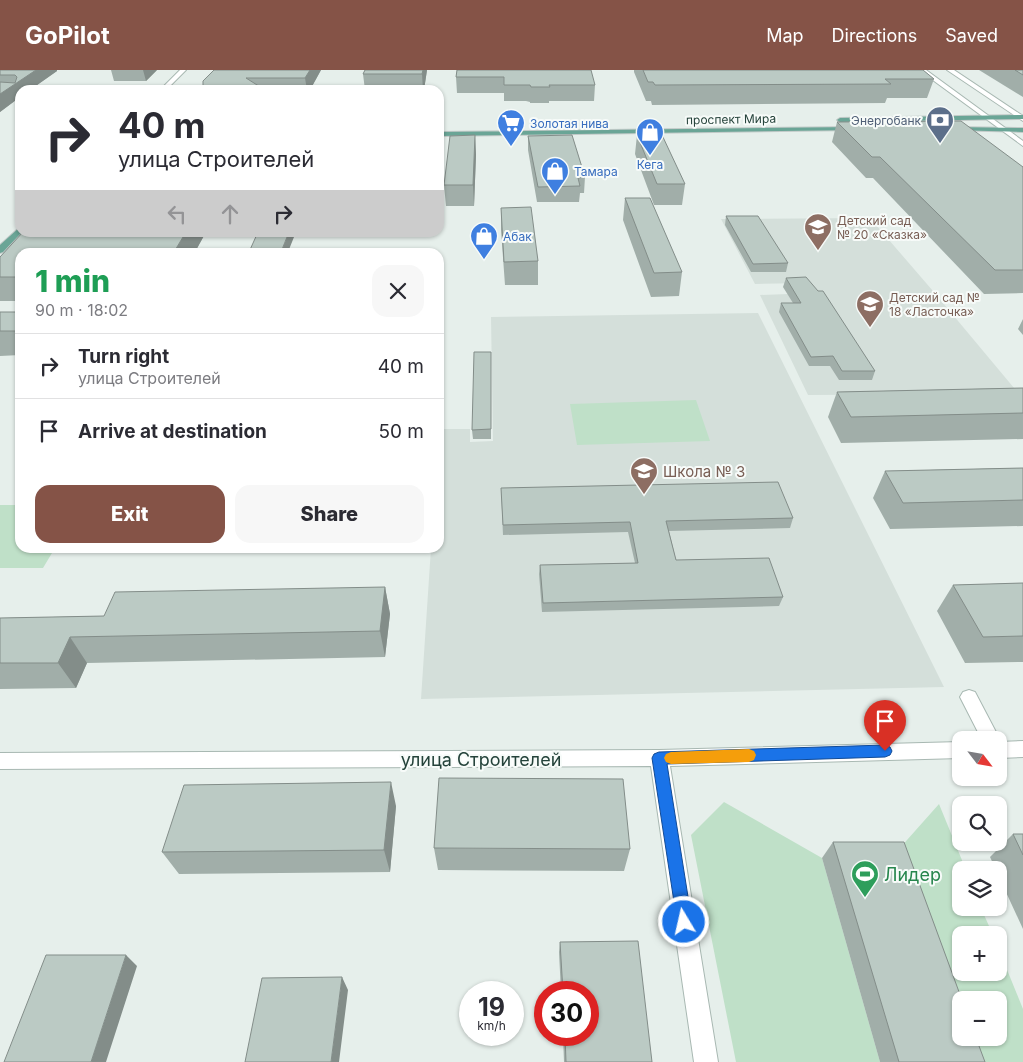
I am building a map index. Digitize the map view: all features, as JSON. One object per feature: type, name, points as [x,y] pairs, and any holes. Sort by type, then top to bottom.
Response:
[{"type":"main road","points":[[835,120],[1022,118]]},
{"type":"main road","points":[[785,121],[792,124],[793,129]]},
{"type":"main road","name":"проспект Мира","points":[[444,134],[859,129]]},
{"type":"main road","points":[[944,129],[1023,130]]},
{"type":"main road","points":[[0,250],[15,235]]},
{"type":"street","points":[[168,85],[183,70]]},
{"type":"street","points":[[922,70],[1023,144]]},
{"type":"street","points":[[950,70],[1022,118]]},
{"type":"street","points":[[936,79],[945,77],[964,80]]},
{"type":"street","points":[[969,697],[986,731]]},
{"type":"street","name":"улица Строителей","points":[[0,761],[659,758],[952,750]]},
{"type":"street","points":[[1008,750],[1023,750]]},
{"type":"street","points":[[659,758],[706,1062]]},
{"type":"shaded area","name":"Детский сад № 18 «Ласточка»","points":[[870,218],[1019,394],[808,395],[760,295],[814,293],[809,283],[755,284],[721,219]]},
{"type":"shaded area","name":"Школа № 3","points":[[758,313],[944,687],[421,699],[431,553],[444,553],[444,429],[470,429],[470,442],[493,441],[491,317]]},
{"type":"green space","points":[[696,400],[710,441],[577,445],[570,404]]},
{"type":"green space","points":[[0,505],[15,505],[15,553],[52,553],[43,568],[0,568]]},
{"type":"green space","points":[[724,802],[822,858],[880,1062],[736,1062],[691,835]]},
{"type":"green space","points":[[939,804],[952,836],[952,851],[958,851],[962,861],[952,861],[952,916],[985,916],[989,926],[952,926],[952,981],[1007,981],[1007,970],[1023,1009],[1023,1062],[962,1062],[956,1046],[1007,1046],[1007,991],[952,991],[952,1033],[891,858]]},
{"type":"building","points":[[0,70],[36,70],[0,94],[0,82],[15,83],[17,77],[15,75],[0,75]]},
{"type":"building","points":[[214,70],[310,70],[305,78],[246,78],[257,85],[203,85],[203,81]]},
{"type":"building","points":[[365,70],[423,70],[422,74],[363,74]]},
{"type":"building","points":[[457,70],[591,70],[595,85],[531,87],[530,85],[504,85],[504,77],[456,77]]},
{"type":"building","points":[[643,70],[923,70],[934,79],[885,79],[891,84],[655,85],[653,82],[648,82]]},
{"type":"building","points":[[1015,70],[1023,70],[1023,75]]},
{"type":"building","points":[[961,121],[1023,167],[1023,270],[995,270],[880,157],[872,157],[837,122]]},
{"type":"building","points":[[475,135],[473,185],[444,185],[450,136]]},
{"type":"building","points":[[572,135],[585,177],[578,178],[580,186],[538,187],[528,136]]},
{"type":"building","points":[[637,135],[662,135],[685,184],[657,184]]},
{"type":"building","points":[[625,198],[650,198],[682,272],[654,273]]},
{"type":"building","points":[[531,207],[538,261],[504,262],[501,208]]},
{"type":"building","points":[[726,216],[758,216],[788,263],[753,264]]},
{"type":"building","points":[[18,237],[183,237],[176,248],[15,248],[15,277],[0,277],[0,257]]},
{"type":"building","points":[[256,237],[287,237],[283,248],[251,248]]},
{"type":"building","points":[[806,277],[818,291],[823,291],[875,371],[842,371],[833,356],[811,357],[781,303],[801,303],[786,278]]},
{"type":"building","points":[[0,312],[15,312],[15,331],[0,331]]},
{"type":"building","points":[[474,352],[491,352],[491,429],[472,430]]},
{"type":"building","points":[[1023,388],[1023,413],[851,417],[837,392]]},
{"type":"building","points":[[1023,468],[1023,500],[903,503],[885,471]]},
{"type":"building","points":[[778,482],[793,518],[666,521],[676,560],[769,558],[783,597],[543,603],[540,565],[638,563],[630,522],[503,525],[501,488]]},
{"type":"building","points":[[1023,583],[1023,636],[983,637],[953,585]]},
{"type":"building","points":[[385,587],[380,631],[70,637],[58,663],[0,663],[0,618],[104,616],[115,592]]},
{"type":"building","points":[[439,778],[623,779],[630,849],[434,848]]},
{"type":"building","points":[[391,782],[384,850],[162,852],[184,785]]},
{"type":"building","points":[[1013,834],[1023,834],[1023,855]]},
{"type":"building","points":[[833,842],[904,842],[952,973],[952,981],[955,981],[959,991],[952,991],[952,1046],[979,1046],[985,1062],[899,1062]]},
{"type":"building","points":[[638,941],[652,1062],[566,1062],[565,1046],[599,1046],[599,981],[562,981],[560,942]]},
{"type":"building","points":[[46,955],[126,955],[91,1062],[4,1062]]},
{"type":"building","points":[[342,977],[331,1062],[245,1062],[262,978]]},
{"type":"slow traffic","points":[[671,758],[749,755]]},
{"type":"place","name":"Энергобанк","points":[[940,144]]},
{"type":"place","name":"Золотая нива","points":[[511,147]]},
{"type":"place","name":"Кега","points":[[650,156]]},
{"type":"place","name":"Тамара","points":[[555,195]]},
{"type":"place","name":"Детский сад № 20 «Сказка»","points":[[818,251]]},
{"type":"place","name":"Абак","points":[[484,260]]},
{"type":"place","name":"Детский сад № 18 «Ласточка»","points":[[870,328]]},
{"type":"place","name":"Школа № 3","points":[[644,495]]},
{"type":"place","name":"Лидер","points":[[865,898]]},
{"type":"route","points":[[684,922],[659,758],[885,751]]}]
